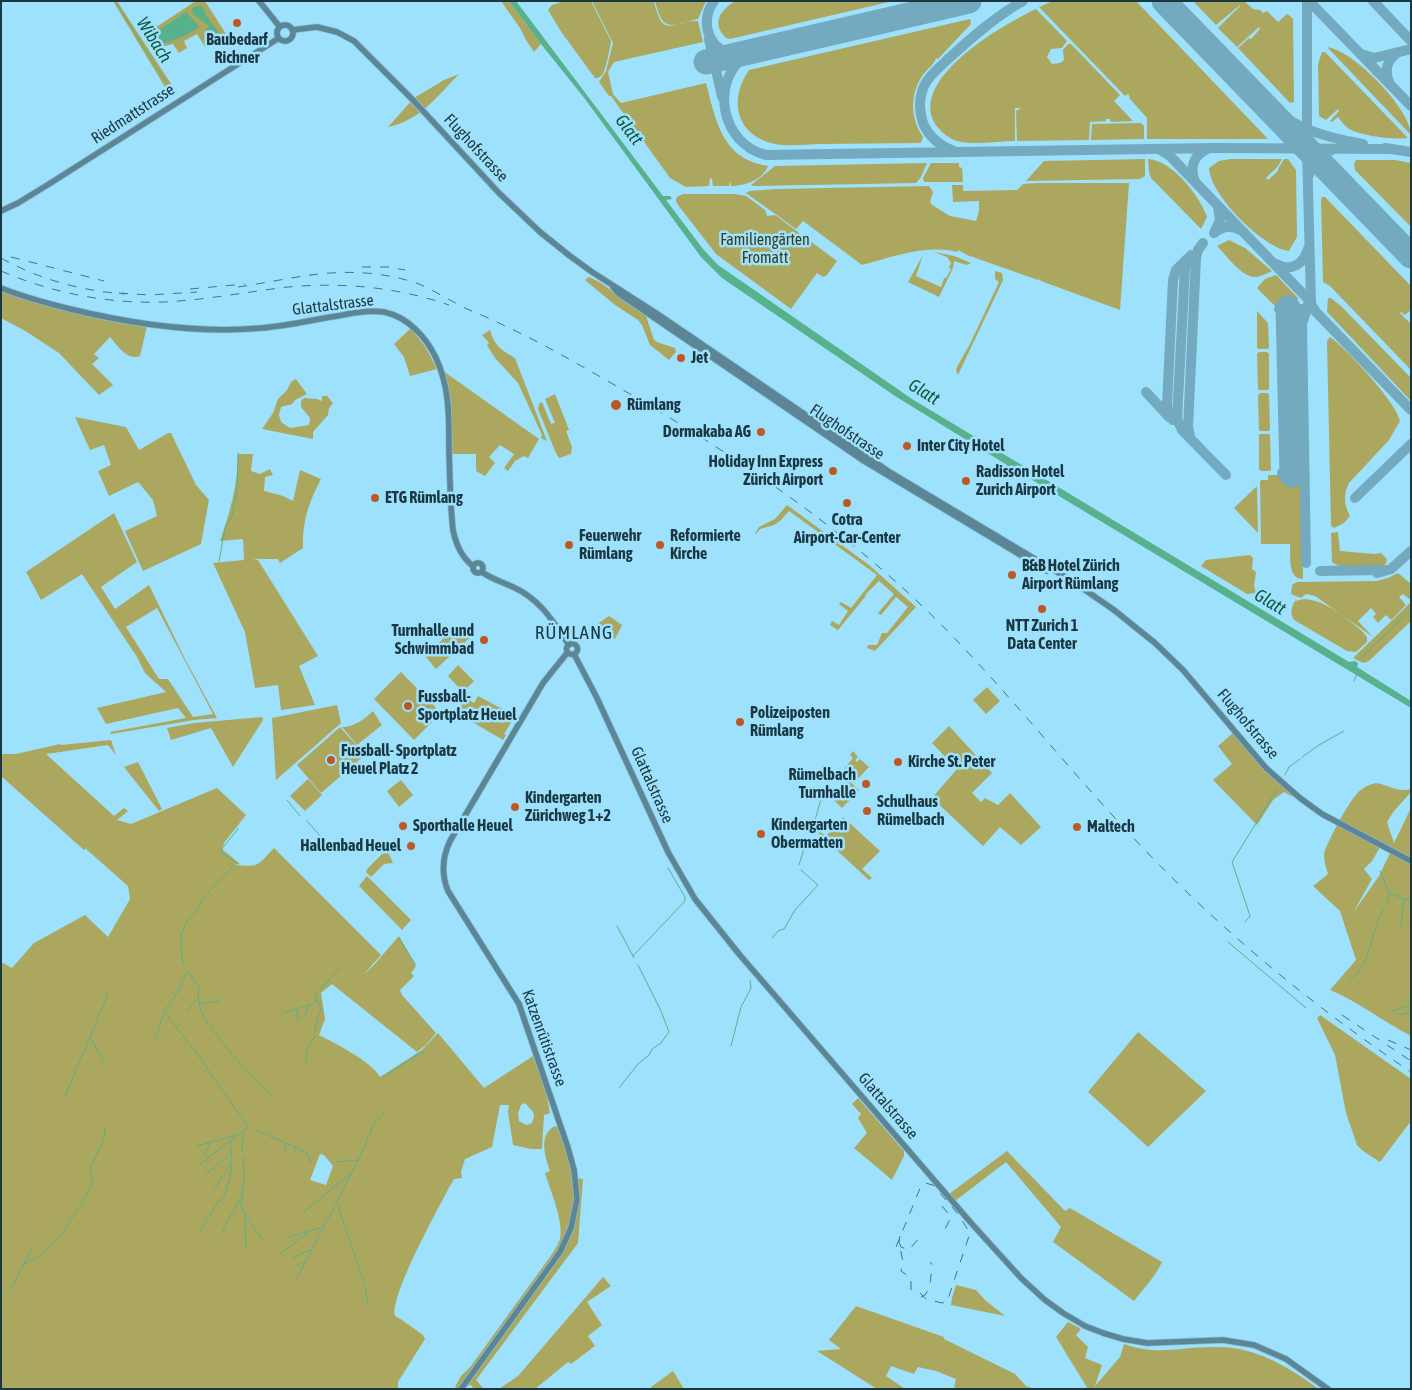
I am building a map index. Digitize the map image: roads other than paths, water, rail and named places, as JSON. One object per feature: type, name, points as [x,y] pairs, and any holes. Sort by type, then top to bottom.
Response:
[{"type":"street","points":[[259,1],[280,27]]},
{"type":"street","points":[[287,26],[293,32],[290,40],[286,41],[279,38],[278,31],[280,27],[287,26]]},
{"type":"street","name":"Flughofstrasse","points":[[293,32],[325,29],[346,36],[362,47],[511,206],[563,250],[610,284],[618,293],[864,461],[1009,547],[1072,581],[1128,620],[1169,656],[1197,686],[1266,768],[1306,803],[1322,814],[1411,861]]},
{"type":"street","name":"Riedmattstrasse","points":[[1,211],[36,193],[279,38]]},
{"type":"street","name":"Glattalstrasse","points":[[1,288],[41,302],[84,312],[117,319],[184,328],[234,330],[262,328],[364,311],[384,312],[405,321],[413,327],[429,346],[443,377],[449,411],[453,530],[458,549],[473,566],[477,563],[482,564],[482,572],[489,577],[514,587],[536,601],[555,622],[569,645]]},
{"type":"street","points":[[569,645],[576,646],[577,652],[574,654],[567,653],[566,649],[569,645]]},
{"type":"street","name":"Katzenrütistrasse","points":[[461,1389],[560,1252],[571,1228],[577,1199],[572,1160],[524,1016],[514,993],[448,891],[443,873],[445,853],[450,841],[543,683],[567,653]]},
{"type":"street","name":"Glattalstrasse","points":[[574,654],[597,698],[668,852],[695,899],[730,944],[1017,1275],[1063,1313],[1085,1326],[1103,1333],[1147,1343],[1223,1340],[1254,1345],[1286,1359],[1328,1389]]},
{"type":"waterway","name":"Wibach","points":[[115,1],[172,92]]},
{"type":"waterway","points":[[219,561],[225,528],[232,516],[237,490],[238,453]]},
{"type":"waterway","points":[[1361,658],[1411,610]]},
{"type":"waterway","points":[[1354,681],[1357,674]]},
{"type":"waterway","points":[[1302,757],[1344,731]]},
{"type":"waterway","points":[[1285,775],[1289,767],[1300,759]]},
{"type":"waterway","points":[[1245,922],[1250,916],[1232,862],[1278,788]]},
{"type":"waterway","points":[[815,820],[821,799]]},
{"type":"waterway","points":[[287,800],[300,816]]},
{"type":"waterway","points":[[307,821],[322,838],[326,839]]},
{"type":"waterway","points":[[237,863],[223,854],[221,850],[238,829]]},
{"type":"waterway","points":[[799,865],[804,849]]},
{"type":"waterway","points":[[207,894],[232,867]]},
{"type":"waterway","points":[[634,958],[633,956],[685,901],[685,897],[668,868]]},
{"type":"waterway","points":[[772,938],[778,931],[784,929],[795,910],[818,885],[801,870]]},
{"type":"waterway","points":[[1380,871],[1389,893],[1387,903]]},
{"type":"waterway","points":[[1389,893],[1411,901]]},
{"type":"waterway","points":[[184,965],[181,953],[183,929],[206,896]]},
{"type":"waterway","points":[[1401,926],[1404,899]]},
{"type":"waterway","points":[[1349,981],[1363,965],[1376,926],[1385,907]]},
{"type":"waterway","points":[[1410,923],[1411,919]]},
{"type":"waterway","points":[[617,926],[633,956]]},
{"type":"waterway","points":[[399,938],[415,964]]},
{"type":"waterway","points":[[1228,942],[1306,1008]]},
{"type":"waterway","points":[[619,1088],[638,1064],[649,1055],[652,1049],[661,1043],[669,1032],[661,1011],[638,965]]},
{"type":"waterway","points":[[315,1032],[316,1022],[321,1009],[315,997],[340,968]]},
{"type":"waterway","points":[[156,1037],[165,1010],[177,993],[187,971]]},
{"type":"waterway","points":[[188,972],[199,987],[198,997],[200,1006],[208,1024]]},
{"type":"waterway","points":[[731,1046],[741,1007],[751,988],[750,980]]},
{"type":"waterway","points":[[65,1096],[108,994]]},
{"type":"waterway","points":[[186,1012],[197,999]]},
{"type":"waterway","points":[[283,1013],[312,1004],[316,1000]]},
{"type":"waterway","points":[[199,1004],[220,1001]]},
{"type":"waterway","points":[[304,1018],[309,1005]]},
{"type":"waterway","points":[[1393,1011],[1411,1005]]},
{"type":"waterway","points":[[297,1009],[298,1021]]},
{"type":"waterway","points":[[165,1013],[188,1042]]},
{"type":"waterway","points":[[1399,1014],[1411,1013]]},
{"type":"waterway","points":[[210,1027],[231,1053],[272,1097]]},
{"type":"waterway","points":[[306,1061],[307,1049],[315,1036]]},
{"type":"waterway","points":[[91,1039],[105,1064]]},
{"type":"waterway","points":[[190,1044],[247,1125],[247,1128],[199,1165]]},
{"type":"waterway","points":[[388,1074],[423,1051]]},
{"type":"waterway","points":[[370,1133],[373,1125],[384,1113]]},
{"type":"waterway","points":[[79,1207],[93,1183],[90,1169],[104,1138],[105,1128]]},
{"type":"waterway","points":[[254,1129],[308,1153],[311,1163]]},
{"type":"waterway","points":[[242,1151],[244,1132]]},
{"type":"waterway","points":[[197,1146],[237,1135]]},
{"type":"waterway","points":[[297,1278],[361,1155],[368,1137]]},
{"type":"waterway","points":[[200,1231],[218,1202],[225,1196],[230,1178],[232,1159],[230,1141]]},
{"type":"waterway","points":[[204,1155],[211,1142]]},
{"type":"waterway","points":[[285,1150],[286,1143]]},
{"type":"waterway","points":[[295,1146],[295,1153]]},
{"type":"waterway","points":[[205,1175],[232,1152]]},
{"type":"waterway","points":[[243,1157],[244,1180],[241,1206],[262,1239]]},
{"type":"waterway","points":[[337,1162],[358,1160]]},
{"type":"waterway","points":[[213,1192],[231,1163]]},
{"type":"waterway","points":[[304,1212],[351,1173]]},
{"type":"waterway","points":[[222,1233],[241,1196]]},
{"type":"waterway","points":[[338,1206],[344,1224]]},
{"type":"waterway","points":[[24,1264],[33,1260],[55,1242],[77,1210]]},
{"type":"waterway","points":[[245,1215],[246,1247]]},
{"type":"waterway","points":[[345,1226],[364,1282]]},
{"type":"waterway","points":[[287,1238],[322,1227]]},
{"type":"waterway","points":[[279,1255],[310,1231]]},
{"type":"waterway","points":[[10,1291],[33,1246]]},
{"type":"waterway","points":[[292,1258],[312,1249]]},
{"type":"waterway","points":[[297,1265],[303,1263]]},
{"type":"waterway","points":[[365,1286],[368,1303]]},
{"type":"railway","points":[[11,257],[104,281]]},
{"type":"railway","points":[[1,258],[30,272],[61,283],[125,294]]},
{"type":"railway","points":[[362,267],[388,267],[405,270]]},
{"type":"railway","points":[[1,271],[60,291],[81,296],[122,301],[179,301],[288,287],[329,285],[389,290],[449,305]]},
{"type":"railway","points":[[238,287],[306,276],[340,273],[382,275],[419,284],[567,358],[711,443],[839,534],[918,602],[972,657],[1126,830],[1192,897],[1226,929],[1298,989],[1411,1072]]},
{"type":"railway","points":[[190,289],[245,284]]},
{"type":"railway","points":[[119,293],[149,295],[197,292]]},
{"type":"railway","points":[[1342,1015],[1411,1061]]},
{"type":"railway","points":[[1388,1040],[1411,1050]]},
{"type":"railway","points":[[896,1247],[921,1186],[925,1183],[933,1185],[958,1214],[970,1233],[947,1302],[942,1303],[926,1299],[920,1293],[911,1290],[911,1278],[901,1271],[903,1262],[899,1242],[900,1236]]},
{"type":"railway","points":[[942,1206],[951,1217],[944,1231]]},
{"type":"railway","points":[[899,1242],[901,1247],[909,1250],[919,1238],[924,1237]]},
{"type":"railway","points":[[921,1297],[925,1295],[930,1284],[931,1262]]},
{"type":"place","name":"Baubedarf Richner","points":[[237,23]]},
{"type":"place","name":"Jet","points":[[681,358]]},
{"type":"place","name":"Rümlang","points":[[616,405]]},
{"type":"place","name":"Dormakaba AG","points":[[761,432]]},
{"type":"place","name":"Inter City Hotel","points":[[907,446]]},
{"type":"place","name":"Holiday Inn Express Zürich Airport","points":[[833,471]]},
{"type":"place","name":"Radisson Hotel Zurich Airport","points":[[966,481]]},
{"type":"place","name":"ETG Rümlang","points":[[375,498]]},
{"type":"place","name":"Cotra Airport-Car-Center","points":[[847,503]]},
{"type":"place","name":"Feuerwehr Rümlang","points":[[569,545]]},
{"type":"place","name":"Reformierte Kirche","points":[[660,545]]},
{"type":"place","name":"B&B Hotel Zürich Airport Rümlang","points":[[1012,575]]},
{"type":"place","name":"NTT Zurich 1 Data Center","points":[[1042,609]]},
{"type":"place","name":"Turnhalle und Schwimmbad","points":[[484,640]]},
{"type":"place","name":"Fussball- Sportplatz Heuel","points":[[408,706]]},
{"type":"place","name":"Polizeiposten Rümlang","points":[[740,722]]},
{"type":"place","name":"Fussball- Sportplatz Heuel Platz 2","points":[[331,760]]},
{"type":"place","name":"Kirche St. Peter","points":[[898,762]]},
{"type":"place","name":"Rümelbach Turnhalle","points":[[866,784]]},
{"type":"place","name":"Kindergarten Zürichweg 1+2","points":[[515,807]]},
{"type":"place","name":"Schulhaus Rümelbach","points":[[867,811]]},
{"type":"place","name":"Sporthalle Heuel","points":[[403,826]]},
{"type":"place","name":"Maltech","points":[[1077,827]]},
{"type":"place","name":"Kindergarten Obermatten","points":[[761,834]]},
{"type":"place","name":"Hallenbad Heuel","points":[[411,846]]},
{"type":"district","name":"RÜMLANG","points":[[574,633]]},
{"type":"water label","name":"Glatt","points":[[629,130]]},
{"type":"water label","name":"Glatt","points":[[924,392]]},
{"type":"water label","name":"Glatt","points":[[1270,602]]},
{"type":"park label","name":"Familiengärten Fromatt","points":[[765,249]]}]
